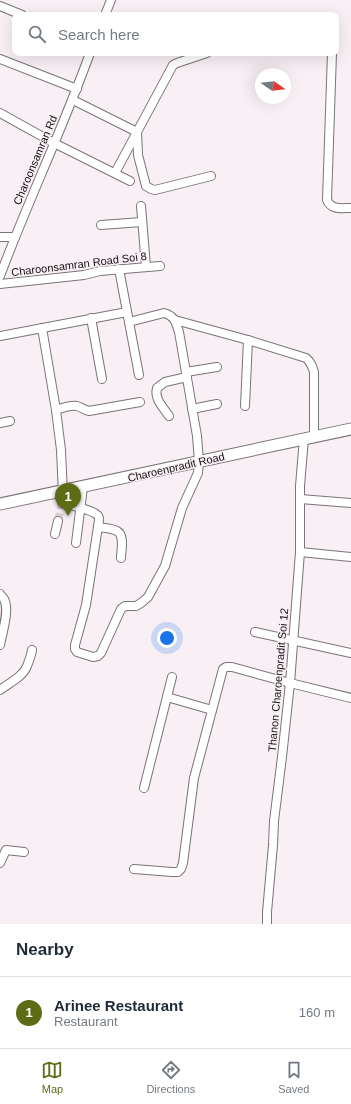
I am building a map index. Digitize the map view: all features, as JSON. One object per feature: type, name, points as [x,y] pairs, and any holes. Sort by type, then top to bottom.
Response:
[{"type":"main road","name":"Charoenpradit Road","points":[[0,504],[351,429]]},
{"type":"street","points":[[106,12],[110,0]]},
{"type":"street","points":[[0,6],[15,12]]},
{"type":"street","name":"Charoonsamran Rd","points":[[0,273],[73,100],[89,56]]},
{"type":"street","points":[[115,173],[173,65],[177,62],[197,56]]},
{"type":"street","points":[[332,56],[327,200],[331,206],[336,208],[351,208]]},
{"type":"street","points":[[0,59],[77,90]]},
{"type":"street","points":[[73,100],[137,132]]},
{"type":"street","points":[[0,113],[54,143],[130,181]]},
{"type":"street","points":[[137,132],[138,155],[146,186],[155,190],[211,176]]},
{"type":"street","points":[[141,206],[146,267]]},
{"type":"street","points":[[101,225],[142,222]]},
{"type":"street","points":[[0,237],[15,237]]},
{"type":"street","name":"Charoonsamran Road Soi 8","points":[[0,284],[84,275],[100,271],[160,266]]},
{"type":"street","points":[[118,269],[139,375]]},
{"type":"street","points":[[0,336],[127,312]]},
{"type":"street","points":[[42,328],[56,410],[61,450],[64,491],[61,505],[81,508],[96,514],[99,520],[86,605],[75,645],[77,652],[93,657],[98,656],[101,653],[121,609],[125,606],[136,606],[141,604],[148,597],[165,566],[182,508],[198,473],[199,462],[197,436],[179,332],[175,320],[169,314],[164,313],[129,322]]},
{"type":"street","points":[[91,318],[102,379]]},
{"type":"street","points":[[175,320],[248,340],[245,406]]},
{"type":"street","name":"Thanon Charoenpradit Soi 12","points":[[248,340],[306,358],[310,361],[314,372],[309,437],[300,486],[300,552],[290,683],[274,821],[267,912],[268,924]]},
{"type":"street","points":[[169,416],[156,398],[155,393],[157,388],[165,382],[217,367]]},
{"type":"street","points":[[56,410],[78,406],[89,411],[140,402]]},
{"type":"street","points":[[192,409],[217,404]]},
{"type":"street","points":[[0,423],[10,421]]},
{"type":"street","points":[[76,543],[84,487]]},
{"type":"street","points":[[300,499],[351,503]]},
{"type":"street","points":[[55,534],[58,521]]},
{"type":"street","points":[[98,527],[116,531],[120,534],[122,538],[121,558]]},
{"type":"street","points":[[300,552],[351,557]]},
{"type":"street","points":[[0,594],[4,599],[6,615],[0,645]]},
{"type":"street","points":[[255,632],[351,653]]},
{"type":"street","points":[[0,690],[20,676],[24,671],[27,667],[32,650]]},
{"type":"street","points":[[134,869],[178,872],[181,869],[194,778],[223,669],[226,667],[232,667],[351,698]]},
{"type":"street","points":[[144,788],[172,677]]},
{"type":"street","points":[[167,697],[212,710]]},
{"type":"street","points":[[0,863],[6,850],[24,852]]},
{"type":"tunnel","points":[[58,521],[61,507]]},
{"type":"place","name":"Arinee Restaurant","points":[[68,516]]}]
